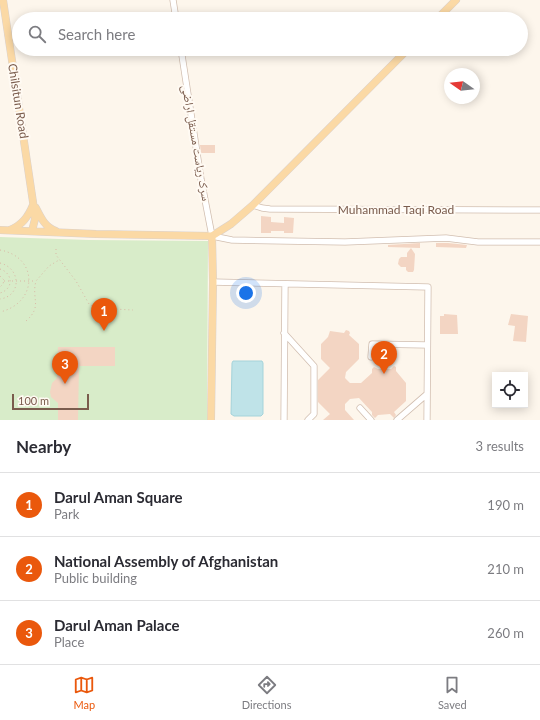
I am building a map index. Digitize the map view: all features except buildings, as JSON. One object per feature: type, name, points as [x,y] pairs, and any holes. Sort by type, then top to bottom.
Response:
[{"type":"main road","name":"Chilsitun Road","points":[[2,0],[34,202]]},
{"type":"main road","points":[[444,12],[456,0]]},
{"type":"main road","points":[[0,230],[212,236],[231,224],[253,205],[401,56]]},
{"type":"main road","points":[[9,230],[22,223],[34,202]]},
{"type":"main road","points":[[32,231],[35,219],[34,202]]},
{"type":"main road","points":[[34,202],[41,219],[48,227],[65,233]]},
{"type":"main road","points":[[211,420],[213,282],[212,236]]},
{"type":"street","points":[[173,0],[175,12]]},
{"type":"street","name":"سرک ریاست مستقل اراضی","points":[[181,56],[201,179],[212,236]]},
{"type":"street","name":"Muhammad Taqi Road","points":[[253,205],[270,209],[540,210]]},
{"type":"street","points":[[212,236],[232,240],[345,242],[446,238],[478,242],[540,242]]},
{"type":"street","points":[[213,282],[428,287],[426,420]]},
{"type":"street","points":[[284,420],[285,284]]},
{"type":"street","points":[[284,333],[314,366],[314,414],[308,420]]},
{"type":"street","points":[[371,357],[372,344],[427,345]]},
{"type":"street","points":[[397,420],[427,394]]},
{"type":"street","points":[[360,408],[371,420]]},
{"type":"path","points":[[56,249],[56,255],[76,281],[89,304],[103,313],[113,310],[133,310]]},
{"type":"path","points":[[0,250],[18,257],[24,265],[28,275],[29,286],[25,296],[19,304],[10,310],[0,312]]},
{"type":"path","points":[[26,321],[33,315],[36,308],[36,281],[50,266],[59,260]]},
{"type":"path","points":[[0,263],[7,265],[12,269],[15,274],[16,281],[13,292],[8,297],[0,300]]},
{"type":"path","points":[[0,269],[7,273],[10,281],[6,291],[0,293]]},
{"type":"path","points":[[0,276],[4,281]]},
{"type":"path","points":[[4,281],[36,281]]},
{"type":"path","points":[[0,287],[4,281]]},
{"type":"green space","points":[[0,237],[89,240],[208,241],[207,420],[0,420]]},
{"type":"water","points":[[233,361],[262,361],[263,414],[261,416],[234,416],[231,414]]},
{"type":"place","name":"Darul Aman Square","points":[[104,331]]},
{"type":"place","name":"National Assembly of Afghanistan","points":[[384,374]]},
{"type":"place","name":"Darul Aman Palace","points":[[65,384]]}]
